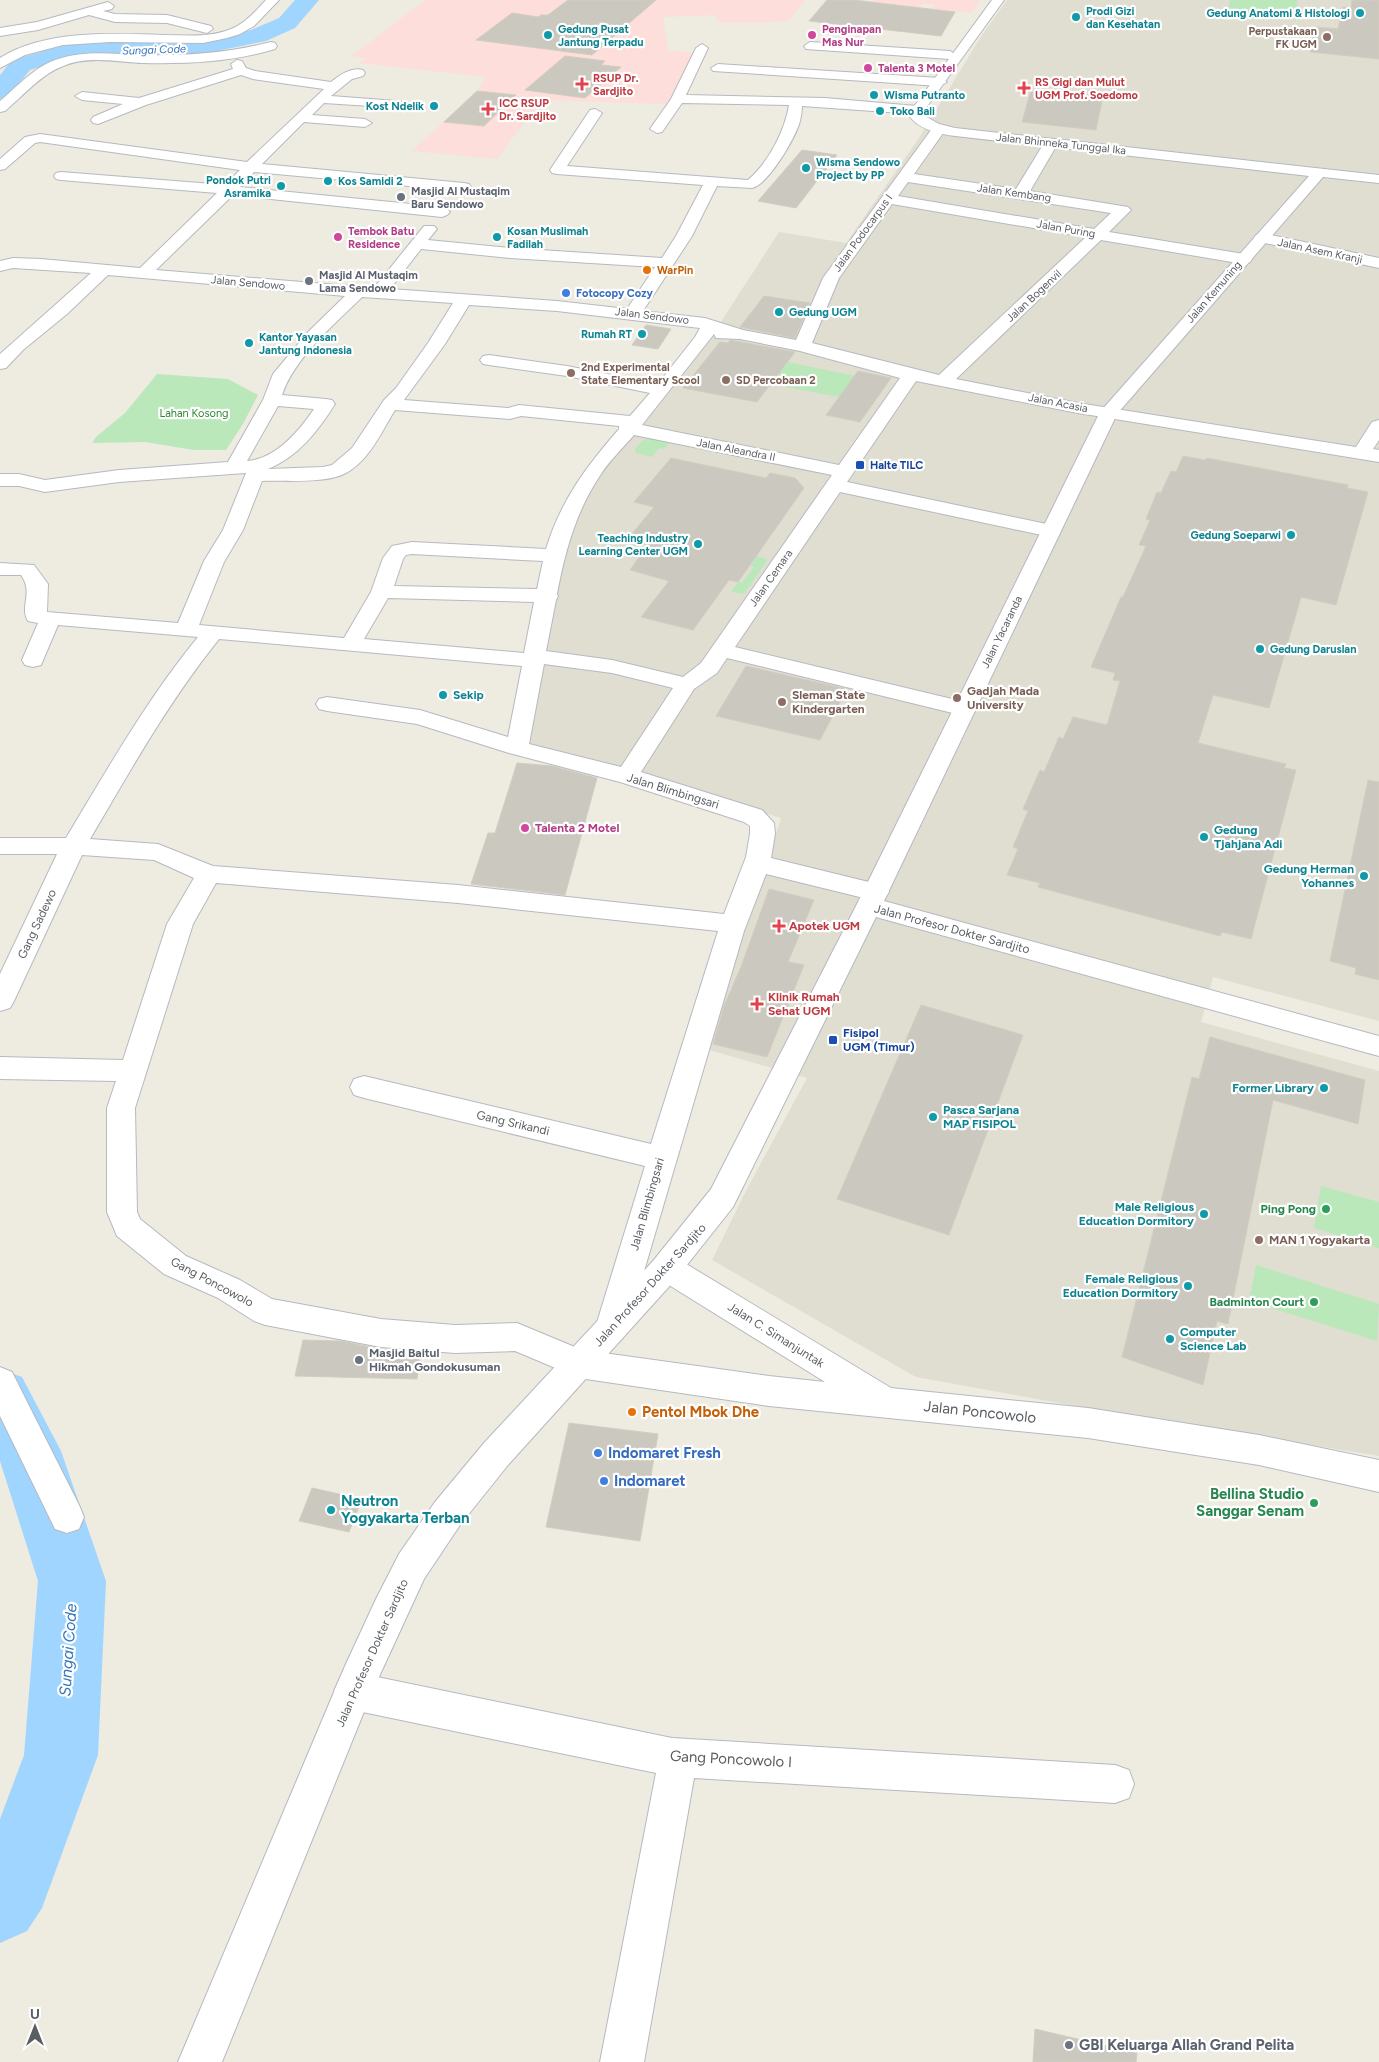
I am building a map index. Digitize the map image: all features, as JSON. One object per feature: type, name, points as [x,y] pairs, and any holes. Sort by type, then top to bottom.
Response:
[{"type":"street","points":[[0,64],[19,52],[50,44],[92,39],[204,39],[230,34],[251,24],[273,0]]},
{"type":"street","points":[[0,32],[38,26],[121,2]]},
{"type":"street","points":[[939,76],[991,4]]},
{"type":"street","points":[[90,12],[115,18],[167,19],[230,34]]},
{"type":"street","points":[[38,26],[48,33],[50,44]]},
{"type":"street","points":[[678,99],[825,102],[916,110],[921,108],[950,55],[972,30]]},
{"type":"street","points":[[147,57],[159,40]]},
{"type":"street","points":[[0,108],[45,70],[58,63],[95,58],[235,55],[271,46]]},
{"type":"street","points":[[810,46],[950,55]]},
{"type":"street","points":[[657,129],[678,99],[690,68],[702,48]]},
{"type":"street","points":[[98,120],[141,102],[239,67],[253,75],[334,86]]},
{"type":"street","points":[[718,68],[939,76]]},
{"type":"street","points":[[144,273],[321,98],[347,76],[358,73]]},
{"type":"street","points":[[82,96],[141,102]]},
{"type":"street","points":[[321,98],[397,105]]},
{"type":"street","points":[[595,113],[557,170],[746,184],[756,181],[783,143],[793,122],[796,102]]},
{"type":"street","name":"Jalan Bhinneka Tunggal Ika","points":[[916,110],[915,114],[918,119],[939,129],[955,132],[1379,180]]},
{"type":"street","points":[[301,118],[365,124]]},
{"type":"street","name":"Jalan Podocarpus I","points":[[802,346],[831,278],[939,129]]},
{"type":"street","points":[[1,172],[30,140],[40,138],[250,167],[464,187],[378,293]]},
{"type":"street","points":[[1020,195],[1051,143]]},
{"type":"street","name":"Jalan Kemuning","points":[[1109,412],[1319,173]]},
{"type":"street","points":[[61,176],[229,190],[442,212]]},
{"type":"street","name":"Jalan Kembang","points":[[904,177],[1123,210]]},
{"type":"street","points":[[633,313],[668,263],[712,182]]},
{"type":"street","name":"Jalan Puring","points":[[888,199],[1244,259]]},
{"type":"street","name":"Jalan Bogenvil","points":[[943,381],[1123,210]]},
{"type":"street","name":"Jalan Asem Kranji","points":[[1262,238],[1379,263]]},
{"type":"street","points":[[418,244],[520,254],[668,263]]},
{"type":"street","name":"Jalan Sendowo","points":[[0,266],[13,263],[41,264],[358,292],[633,313],[721,334],[740,334]]},
{"type":"street","points":[[0,364],[17,346],[62,310],[104,269]]},
{"type":"street","points":[[234,468],[272,400],[279,378],[315,335],[358,292]]},
{"type":"street","points":[[0,480],[19,480],[45,486],[120,476],[234,468],[256,471],[323,473],[339,469],[359,452],[390,404],[402,392],[421,365],[464,299]]},
{"type":"street","points":[[516,748],[548,596],[554,555],[561,532],[577,496],[593,471],[630,425],[662,390],[704,330]]},
{"type":"street","name":"Jalan Acasia","points":[[740,334],[802,346],[911,375],[1109,412],[1370,454]]},
{"type":"street","points":[[0,345],[17,346]]},
{"type":"street","points":[[489,360],[567,371],[662,390]]},
{"type":"street","name":"Jalan Cemara","points":[[627,776],[686,685],[709,668],[911,375]]},
{"type":"street","points":[[186,630],[214,560],[223,549],[233,530],[256,471],[273,461],[294,443],[317,419],[326,404],[272,400]]},
{"type":"street","name":"Jalan Aleandra II","points":[[390,404],[510,414],[519,410],[630,425],[1051,531]]},
{"type":"street","name":"Jalan Yacaranda","points":[[873,899],[1109,412]]},
{"type":"street","points":[[1370,454],[1379,426]]},
{"type":"street","points":[[351,644],[380,592],[393,558],[397,552],[403,549],[554,555]]},
{"type":"street","points":[[0,569],[27,569],[38,584],[36,616],[598,664],[647,674],[686,685]]},
{"type":"street","points":[[380,592],[548,596]]},
{"type":"street","points":[[33,660],[50,618]]},
{"type":"street","name":"Gang Sadewo","points":[[0,1001],[47,905],[73,846],[148,721],[213,632]]},
{"type":"street","points":[[721,650],[965,709]]},
{"type":"street","name":"Jalan Blimbingsari","points":[[326,704],[420,717],[516,748],[627,776],[753,816],[762,823],[762,847],[732,924],[611,1329]]},
{"type":"street","points":[[0,846],[73,846],[158,852],[209,874],[458,894],[732,924]]},
{"type":"street","points":[[755,863],[873,899]]},
{"type":"street","name":"Gang Poncowolo","points":[[209,874],[180,924],[121,1108],[122,1212],[128,1227],[175,1264],[229,1289],[265,1311],[381,1333],[455,1339],[516,1337],[579,1364]]},
{"type":"street","name":"Jalan Profesor Dokter Sardjito","points":[[200,2062],[353,1691],[400,1587],[423,1547],[449,1510],[541,1402],[579,1364],[667,1268],[706,1222],[722,1198],[873,899],[1379,1046]]},
{"type":"street","points":[[0,1068],[133,1071]]},
{"type":"street","name":"Gang Srikandi","points":[[364,1087],[661,1158]]},
{"type":"street","name":"Jalan C. Simanjuntak","points":[[667,1268],[885,1402]]},
{"type":"street","name":"Jalan Poncowolo","points":[[579,1364],[769,1391],[1088,1423],[1259,1450],[1379,1476]]},
{"type":"street","points":[[0,1382],[66,1516]]},
{"type":"street","name":"Gang Poncowolo I","points":[[353,1691],[678,1757],[1115,1784]]},
{"type":"street","points":[[622,2062],[678,1757]]},
{"type":"shaded area","name":"RSUP Dr. Sardjito","points":[[425,0],[806,0],[789,20],[778,22],[718,23],[715,15],[663,17],[668,51],[692,52],[678,97],[669,104],[541,100],[497,159],[412,151],[477,91],[486,77],[360,63],[366,59],[352,56]]},
{"type":"shaded area","points":[[873,0],[981,0],[971,13],[933,9],[935,5],[923,3],[919,7],[872,2]]},
{"type":"shaded area","name":"Gadjah Mada University","points":[[1007,0],[1379,0],[1379,1021],[1213,977],[1201,1022],[1379,1071],[1379,1456],[1092,1409],[916,1377],[712,1260],[747,1189],[807,1078],[706,1049],[781,818],[645,776],[526,744],[562,555],[584,494],[708,342],[779,232],[846,243],[917,141],[982,35]]},
{"type":"green space","points":[[1230,0],[1297,0],[1296,18],[1228,12]]},
{"type":"green space","points":[[788,362],[855,376],[839,397],[759,382],[770,371],[779,373]]},
{"type":"green space","name":"Lahan Kosong","points":[[157,374],[228,379],[258,395],[243,424],[226,450],[194,450],[145,442],[92,443],[96,437],[125,413]]},
{"type":"green space","points":[[647,439],[669,443],[665,449],[659,448],[652,457],[636,453],[635,449],[642,441]]},
{"type":"green space","points":[[757,556],[767,561],[744,594],[731,592],[738,582],[742,583],[754,567],[750,566]]},
{"type":"green space","points":[[1321,1186],[1379,1202],[1379,1248],[1314,1228]]},
{"type":"green space","name":"Badminton Court","points":[[1256,1265],[1379,1304],[1377,1341],[1249,1301]]},
{"type":"building","name":"Gedung Pusat Jantung Terpadu","points":[[568,0],[656,0],[592,55],[476,40],[512,13],[538,17],[548,15]]},
{"type":"building","points":[[827,0],[854,0],[955,12],[941,36],[809,21]]},
{"type":"building","points":[[1352,0],[1379,0],[1379,59],[1310,52],[1315,27],[1338,29],[1343,7],[1351,8]]},
{"type":"building","points":[[565,56],[605,61],[601,65],[621,67],[585,98],[525,90]]},
{"type":"building","name":"RS Gigi dan Mulut UGM Prof. Soedomo","points":[[1031,90],[1103,96],[1096,130],[1022,122]]},
{"type":"building","name":"ICC RSUP Dr. Sardjito","points":[[477,91],[516,95],[484,126],[444,122]]},
{"type":"building","name":"Wisma Sendowo Project by PP","points":[[802,150],[837,155],[796,208],[758,201]]},
{"type":"building","name":"Gedung UGM","points":[[764,296],[810,303],[795,338],[740,327]]},
{"type":"building","points":[[646,325],[671,329],[658,349],[632,345]]},
{"type":"building","points":[[730,340],[795,352],[757,402],[683,388],[720,342],[728,343]]},
{"type":"building","points":[[858,371],[891,378],[860,422],[826,415]]},
{"type":"building","points":[[1183,456],[1205,460],[1207,458],[1348,485],[1347,488],[1368,492],[1336,605],[1301,597],[1269,708],[1213,695],[1198,743],[1286,764],[1284,768],[1296,770],[1251,939],[1222,932],[1220,936],[1038,887],[1040,883],[1007,875],[1018,849],[1013,847],[1028,811],[1023,809],[1040,770],[1044,772],[1059,737],[1063,739],[1073,717],[1107,725],[1120,681],[1113,680],[1115,673],[1091,667],[1121,597],[1123,597],[1146,546],[1139,545],[1150,520],[1146,519],[1157,492],[1161,493],[1171,471],[1176,472]]},
{"type":"building","name":"Teaching Industry Learning Center UGM","points":[[671,458],[766,478],[770,473],[795,478],[804,488],[738,582],[729,580],[693,630],[641,617],[669,581],[630,570],[648,545],[627,540],[654,507],[634,502]]},
{"type":"building","name":"Sleman State Kindergarten","points":[[746,666],[847,689],[820,740],[716,716]]},
{"type":"building","name":"Talenta 2 Motel","points":[[517,763],[552,766],[597,778],[565,895],[471,884],[488,833],[495,833]]},
{"type":"building","name":"Gedung Herman Yohannes","points":[[1368,780],[1379,782],[1379,980],[1355,974],[1356,968],[1330,961]]},
{"type":"building","name":"Klinik Rumah Sehat UGM","points":[[769,889],[814,900],[788,962],[804,965],[767,1057],[713,1044],[724,1006],[741,967]]},
{"type":"building","name":"Pasca Sarjana MAP FISIPOL","points":[[921,1005],[1023,1035],[949,1235],[837,1199]]},
{"type":"building","points":[[1210,1037],[1365,1080],[1358,1124],[1273,1100],[1228,1324],[1217,1321],[1203,1385],[1122,1357],[1192,1077],[1199,1079]]},
{"type":"building","name":"Masjid Baitul Hikmah Gondokusuman","points":[[303,1340],[341,1341],[381,1349],[421,1352],[417,1379],[295,1376]]},
{"type":"building","name":"Indomaret","points":[[569,1423],[658,1434],[640,1541],[546,1527]]},
{"type":"building","name":"Neutron Yogyakarta Terban","points":[[312,1488],[362,1499],[349,1532],[299,1521]]},
{"type":"building","name":"GBI Keluarga Allah Grand Pelita","points":[[1035,2029],[1137,2053],[1136,2062],[1033,2062]]},
{"type":"waterway","name":"Sungai Code","points":[[0,91],[21,65],[65,52],[125,49],[183,51],[258,36],[287,23],[308,0]]},
{"type":"waterway","name":"Sungai Code","points":[[0,1397],[29,1451],[72,1581],[61,1755],[15,1881],[0,1904]]},
{"type":"place","name":"Gedung Anatomi & Histologi","points":[[1360,13]]},
{"type":"place","name":"Prodi Gizi dan Kesehatan","points":[[1076,17]]},
{"type":"place","name":"Gedung Pusat Jantung Terpadu","points":[[548,35]]},
{"type":"place","name":"Penginapan Mas Nur","points":[[812,35]]},
{"type":"place","name":"Perpustakaan FK UGM","points":[[1327,37]]},
{"type":"place","name":"Talenta 3 Motel","points":[[868,68]]},
{"type":"place","name":"RSUP Dr. Sardjito","points":[[582,84]]},
{"type":"place","name":"RS Gigi dan Mulut UGM Prof. Soedomo","points":[[1024,88]]},
{"type":"place","name":"Wisma Putranto","points":[[874,95]]},
{"type":"place","name":"Kost Ndelik","points":[[434,106]]},
{"type":"place","name":"ICC RSUP Dr. Sardjito","points":[[488,109]]},
{"type":"place","name":"Toko Bali","points":[[880,111]]},
{"type":"place","name":"Wisma Sendowo Project by PP","points":[[806,168]]},
{"type":"place","name":"Kos Samidi 2","points":[[328,181]]},
{"type":"place","name":"Pondok Putri Asramika","points":[[281,186]]},
{"type":"place","name":"Masjid Al Mustaqim Baru Sendowo","points":[[401,197]]},
{"type":"place","name":"Tembok Batu Residence","points":[[338,237]]},
{"type":"place","name":"Kosan Muslimah Fadilah","points":[[497,237]]},
{"type":"place","name":"WarPin","points":[[647,270]]},
{"type":"place","name":"Masjid Al Mustaqim Lama Sendowo","points":[[309,281]]},
{"type":"place","name":"Fotocopy Cozy","points":[[566,293]]},
{"type":"place","name":"Gedung UGM","points":[[779,312]]},
{"type":"place","name":"Rumah RT","points":[[642,334]]},
{"type":"place","name":"Kantor Yayasan Jantung Indonesia","points":[[249,343]]},
{"type":"place","name":"2nd Experimental State Elementary Scool","points":[[571,373]]},
{"type":"place","name":"SD Percobaan 2","points":[[726,380]]},
{"type":"place","name":"Halte TILC","points":[[860,465]]},
{"type":"place","name":"Gedung Soeparwi","points":[[1291,535]]},
{"type":"place","name":"Teaching Industry Learning Center UGM","points":[[698,544]]},
{"type":"place","name":"Gedung Daruslan","points":[[1260,649]]},
{"type":"place","name":"Sekip","points":[[443,695]]},
{"type":"place","name":"Gadjah Mada University","points":[[957,698]]},
{"type":"place","name":"Sleman State Kindergarten","points":[[782,702]]},
{"type":"place","name":"Talenta 2 Motel","points":[[525,828]]},
{"type":"place","name":"Gedung Tjahjana Adi","points":[[1204,837]]},
{"type":"place","name":"Gedung Herman Yohannes","points":[[1364,876]]},
{"type":"place","name":"Apotek UGM","points":[[779,926]]},
{"type":"place","name":"Klinik Rumah Sehat UGM","points":[[757,1004]]},
{"type":"place","name":"Fisipol UGM (Timur)","points":[[833,1040]]},
{"type":"place","name":"Former Library","points":[[1324,1088]]},
{"type":"place","name":"Pasca Sarjana MAP FISIPOL","points":[[933,1117]]},
{"type":"place","name":"Ping Pong","points":[[1326,1209]]},
{"type":"place","name":"Male Religious Education Dormitory","points":[[1204,1214]]},
{"type":"place","name":"MAN 1 Yogyakarta","points":[[1259,1240]]},
{"type":"place","name":"Female Religious Education Dormitory","points":[[1188,1286]]},
{"type":"place","name":"Badminton Court","points":[[1314,1302]]},
{"type":"place","name":"Computer Science Lab","points":[[1170,1339]]},
{"type":"place","name":"Masjid Baitul Hikmah Gondokusuman","points":[[359,1360]]},
{"type":"place","name":"Pentol Mbok Dhe","points":[[632,1412]]},
{"type":"place","name":"Indomaret Fresh","points":[[598,1453]]},
{"type":"place","name":"Indomaret","points":[[604,1481]]},
{"type":"place","name":"Bellina Studio Sanggar Senam","points":[[1314,1503]]},
{"type":"place","name":"Neutron Yogyakarta Terban","points":[[331,1510]]},
{"type":"place","name":"GBI Keluarga Allah Grand Pelita","points":[[1069,2045]]}]
